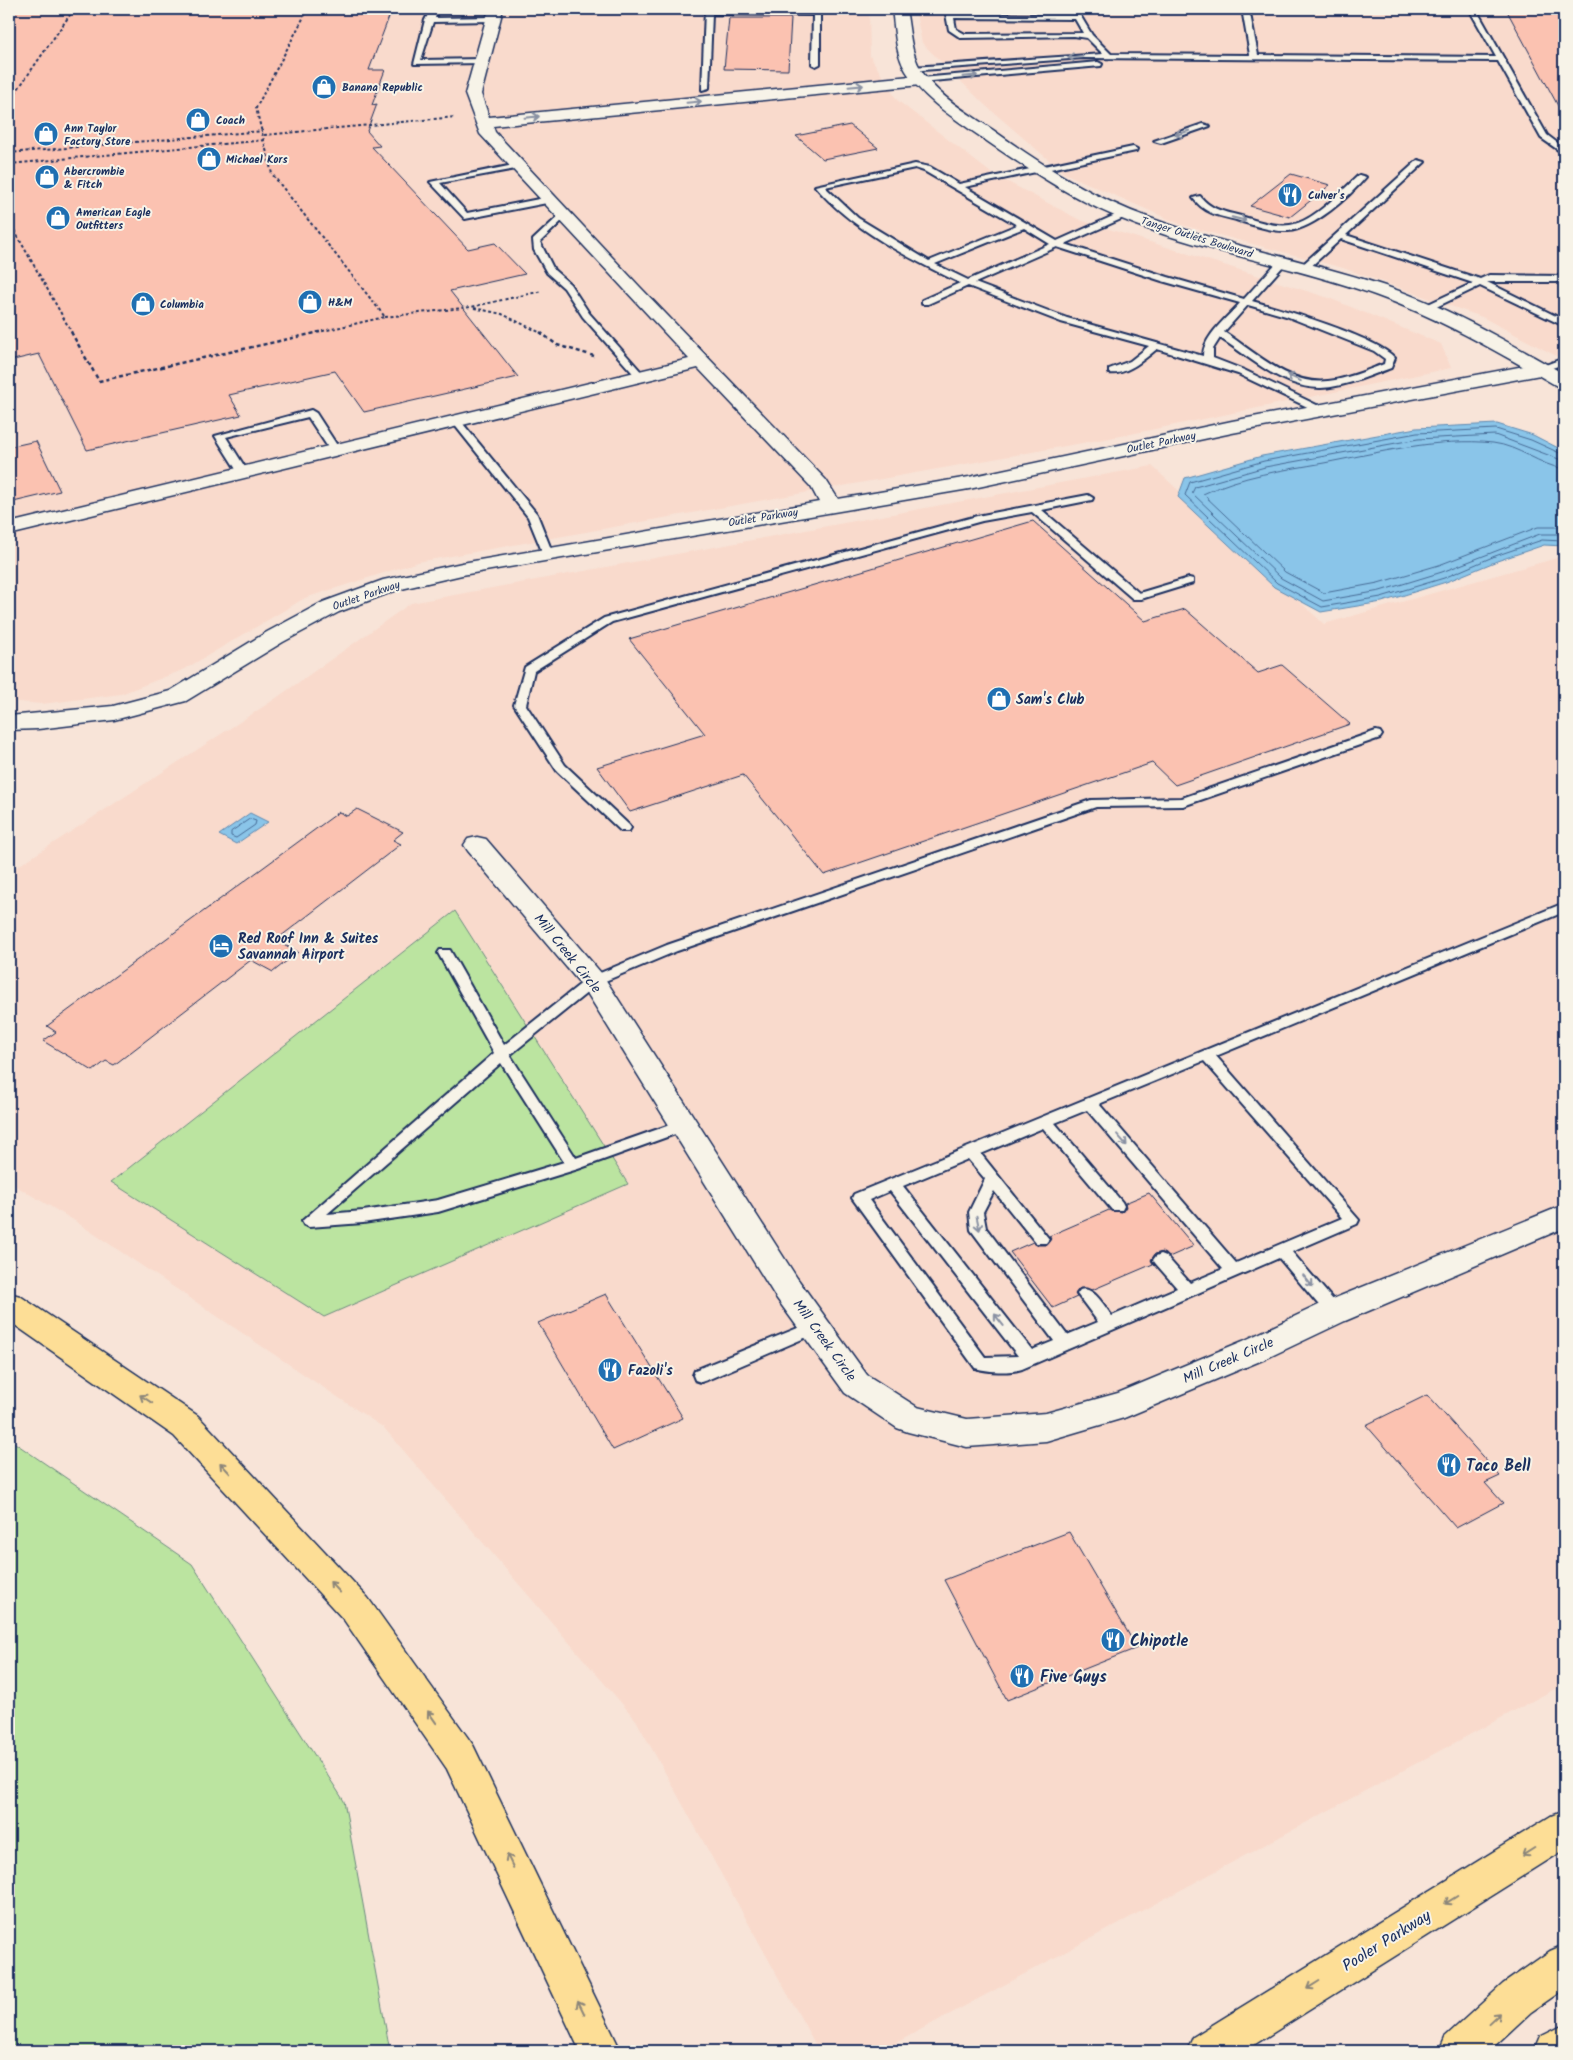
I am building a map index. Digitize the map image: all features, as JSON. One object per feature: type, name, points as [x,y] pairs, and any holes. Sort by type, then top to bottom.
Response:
[{"type":"main road","points":[[9,1306],[186,1426],[356,1609],[460,1757],[601,2051]]},
{"type":"main road","name":"Pooler Parkway","points":[[1207,2051],[1564,1829]]},
{"type":"main road","points":[[1459,2051],[1517,1998],[1564,1965]]},
{"type":"main road","points":[[1554,2051],[1564,2044]]},
{"type":"street","points":[[899,9],[906,51],[917,75]]},
{"type":"street","points":[[495,14],[473,94],[488,134],[701,362],[819,484],[832,506]]},
{"type":"street","points":[[481,115],[705,88],[917,75]]},
{"type":"street","points":[[481,115],[917,75]]},
{"type":"street","name":"Tanger Outlets Boulevard","points":[[917,75],[959,114],[1038,170],[1125,214],[1166,230],[1368,286],[1427,308],[1480,333],[1564,382]]},
{"type":"street","points":[[9,528],[701,362]]},
{"type":"street","name":"Outlet Parkway","points":[[9,723],[38,722],[114,712],[178,696],[275,637],[331,607],[391,585],[462,569],[969,483],[1320,410],[1540,368]]},
{"type":"street","name":"Mill Creek Circle","points":[[476,845],[593,981],[786,1287],[856,1384],[908,1418],[967,1433],[1046,1427],[1124,1404],[1254,1350],[1334,1312],[1564,1216]]},
{"type":"lane","points":[[434,9],[416,62],[482,62]]},
{"type":"lane","points":[[1075,9],[1077,17],[1089,36],[1109,56]]},
{"type":"lane","points":[[1246,9],[1254,56]]},
{"type":"lane","points":[[1473,9],[1544,136],[1564,152]]},
{"type":"lane","points":[[705,88],[709,10],[817,11],[816,64]]},
{"type":"lane","points":[[950,12],[983,26],[1051,26],[1077,17]]},
{"type":"lane","points":[[950,12],[953,30],[957,33],[983,26],[1051,26],[1089,36]]},
{"type":"lane","points":[[429,20],[495,14]]},
{"type":"lane","points":[[917,75],[1082,56],[1501,59]]},
{"type":"lane","points":[[917,75],[1116,63],[1141,56]]},
{"type":"lane","points":[[1158,141],[1206,126]]},
{"type":"lane","points":[[955,187],[1133,149]]},
{"type":"lane","points":[[1304,268],[1421,162]]},
{"type":"lane","points":[[518,166],[434,182],[465,216],[549,200]]},
{"type":"lane","points":[[1219,333],[1261,361],[1307,385],[1322,386],[1388,366],[1390,358],[1377,349],[1353,338],[1289,314],[1165,279],[1058,244],[955,187],[927,169],[915,166],[819,186],[856,220],[928,264],[967,283],[1064,320],[1208,360],[1241,372],[1320,410]]},
{"type":"lane","points":[[1197,198],[1203,207],[1215,212],[1273,227],[1292,228],[1307,223],[1362,177]]},
{"type":"lane","points":[[925,302],[1125,214]]},
{"type":"lane","points":[[563,216],[536,242],[538,250],[550,270],[567,286],[586,315],[641,376]]},
{"type":"lane","points":[[928,264],[1024,225]]},
{"type":"lane","points":[[1340,236],[1480,282],[1564,323]]},
{"type":"lane","points":[[1208,360],[1208,349],[1219,333],[1282,262]]},
{"type":"lane","points":[[1427,308],[1489,278],[1564,279]]},
{"type":"lane","points":[[1549,316],[1564,313]]},
{"type":"lane","points":[[1112,371],[1133,363],[1155,346]]},
{"type":"lane","points":[[1540,368],[1564,362]]},
{"type":"lane","points":[[243,472],[220,436],[311,413],[335,450]]},
{"type":"lane","points":[[456,421],[533,516],[548,554]]},
{"type":"lane","points":[[626,828],[561,768],[520,705],[529,669],[608,620],[981,518],[1088,498]]},
{"type":"lane","points":[[1034,508],[1137,596],[1189,581]]},
{"type":"lane","points":[[684,1125],[573,1165],[438,1206],[363,1217],[309,1222],[502,1054],[593,981],[672,948],[1095,803],[1183,802],[1376,735]]},
{"type":"lane","points":[[1207,1055],[1352,1220],[1016,1364],[981,1363],[859,1198],[1564,907]]},
{"type":"lane","points":[[444,953],[502,1054],[573,1165]]},
{"type":"lane","points":[[1090,1103],[1234,1270]]},
{"type":"lane","points":[[1045,1122],[1117,1206]]},
{"type":"lane","points":[[971,1152],[1041,1239]]},
{"type":"lane","points":[[992,1179],[976,1212],[979,1230],[1064,1343]]},
{"type":"lane","points":[[893,1184],[1029,1358]]},
{"type":"lane","points":[[1281,1250],[1334,1312]]},
{"type":"lane","points":[[1161,1260],[1188,1290]]},
{"type":"lane","points":[[1085,1294],[1109,1324]]},
{"type":"lane","points":[[701,1375],[815,1327]]},
{"type":"path","points":[[9,102],[74,9]]},
{"type":"path","points":[[308,9],[256,108],[272,174],[385,317]]},
{"type":"path","points":[[264,135],[481,115]]},
{"type":"path","points":[[9,153],[263,131]]},
{"type":"path","points":[[9,164],[265,140]]},
{"type":"path","points":[[9,221],[99,381],[385,317],[471,307],[567,286]]},
{"type":"path","points":[[471,307],[502,314],[534,328],[557,344],[592,356],[626,360]]},
{"type":"shaded area","points":[[9,9],[869,9],[870,56],[897,100],[991,173],[1080,220],[1329,298],[1441,344],[1451,368],[1121,436],[418,562],[305,598],[185,669],[121,694],[42,704],[9,701]]},
{"type":"shaded area","points":[[915,9],[1564,9],[1564,360],[1482,317],[1343,268],[1182,225],[1064,173],[985,105],[922,43]]},
{"type":"shaded area","points":[[1152,466],[1324,624],[1564,556],[1564,1684],[881,2051],[819,2051],[636,1720],[384,1428],[75,1221],[9,1182],[9,872],[272,701],[411,603]]},
{"type":"green space","points":[[455,911],[628,1184],[324,1317],[111,1182]]},
{"type":"green space","points":[[9,1439],[192,1564],[344,1801],[390,2051],[9,2051]]},
{"type":"water","points":[[1497,424],[1533,435],[1564,451],[1564,546],[1544,545],[1497,561],[1446,582],[1382,602],[1321,612],[1274,587],[1178,497],[1185,478],[1262,456],[1416,428]]},
{"type":"water","points":[[250,813],[268,822],[236,844],[219,835]]},
{"type":"building","points":[[9,9],[392,9],[369,70],[385,70],[372,105],[377,104],[367,131],[380,146],[372,147],[468,249],[495,243],[525,274],[450,291],[518,377],[364,412],[335,371],[229,395],[241,415],[87,450],[39,354],[9,361]]},
{"type":"building","points":[[1506,9],[1564,9],[1564,117]]},
{"type":"building","points":[[729,18],[791,18],[788,70],[724,69]]},
{"type":"building","points":[[850,125],[878,148],[823,159],[796,136]]},
{"type":"building","name":"Culver's","points":[[1291,174],[1330,185],[1290,217],[1250,206]]},
{"type":"building","points":[[36,441],[60,491],[9,503],[9,447]]},
{"type":"building","name":"Sam's Club","points":[[1033,521],[1145,621],[1185,609],[1258,673],[1282,665],[1350,724],[1175,785],[1152,763],[824,875],[743,775],[630,812],[597,767],[705,734],[629,639]]},
{"type":"building","name":"Red Roof Inn & Suites Savannah Airport","points":[[357,809],[403,832],[393,840],[401,844],[276,940],[298,952],[273,972],[251,960],[114,1065],[106,1061],[93,1071],[43,1041],[56,1032],[47,1026],[339,812],[347,816]]},
{"type":"building","points":[[1149,1193],[1194,1246],[1169,1257],[1162,1252],[1155,1254],[1151,1260],[1153,1264],[1092,1290],[1080,1288],[1075,1294],[1077,1297],[1053,1308],[1010,1252],[1033,1242],[1036,1245],[1046,1245],[1051,1239],[1049,1236],[1109,1210],[1122,1212],[1126,1207],[1125,1203]]},
{"type":"building","name":"Fazoli's","points":[[606,1294],[683,1418],[613,1450],[538,1323]]},
{"type":"building","points":[[1427,1395],[1500,1476],[1485,1483],[1503,1503],[1456,1528],[1366,1425]]},
{"type":"building","points":[[1069,1532],[1137,1648],[1007,1700],[944,1580]]},
{"type":"place","name":"Banana Republic","points":[[324,87]]},
{"type":"place","name":"Coach","points":[[198,120]]},
{"type":"place","name":"Ann Taylor Factory Store","points":[[46,134]]},
{"type":"place","name":"Michael Kors","points":[[209,159]]},
{"type":"place","name":"Abercrombie & Fitch","points":[[47,177]]},
{"type":"place","name":"Culver's","points":[[1290,195]]},
{"type":"place","name":"American Eagle Outfitters","points":[[58,218]]},
{"type":"place","name":"H&M","points":[[310,302]]},
{"type":"place","name":"Columbia","points":[[143,304]]},
{"type":"place","name":"Sam's Club","points":[[999,699]]},
{"type":"place","name":"Red Roof Inn & Suites Savannah Airport","points":[[221,946]]},
{"type":"place","name":"Fazoli's","points":[[610,1370]]},
{"type":"place","name":"Taco Bell","points":[[1449,1465]]},
{"type":"place","name":"Chipotle","points":[[1113,1640]]},
{"type":"place","name":"Five Guys","points":[[1022,1676]]}]
